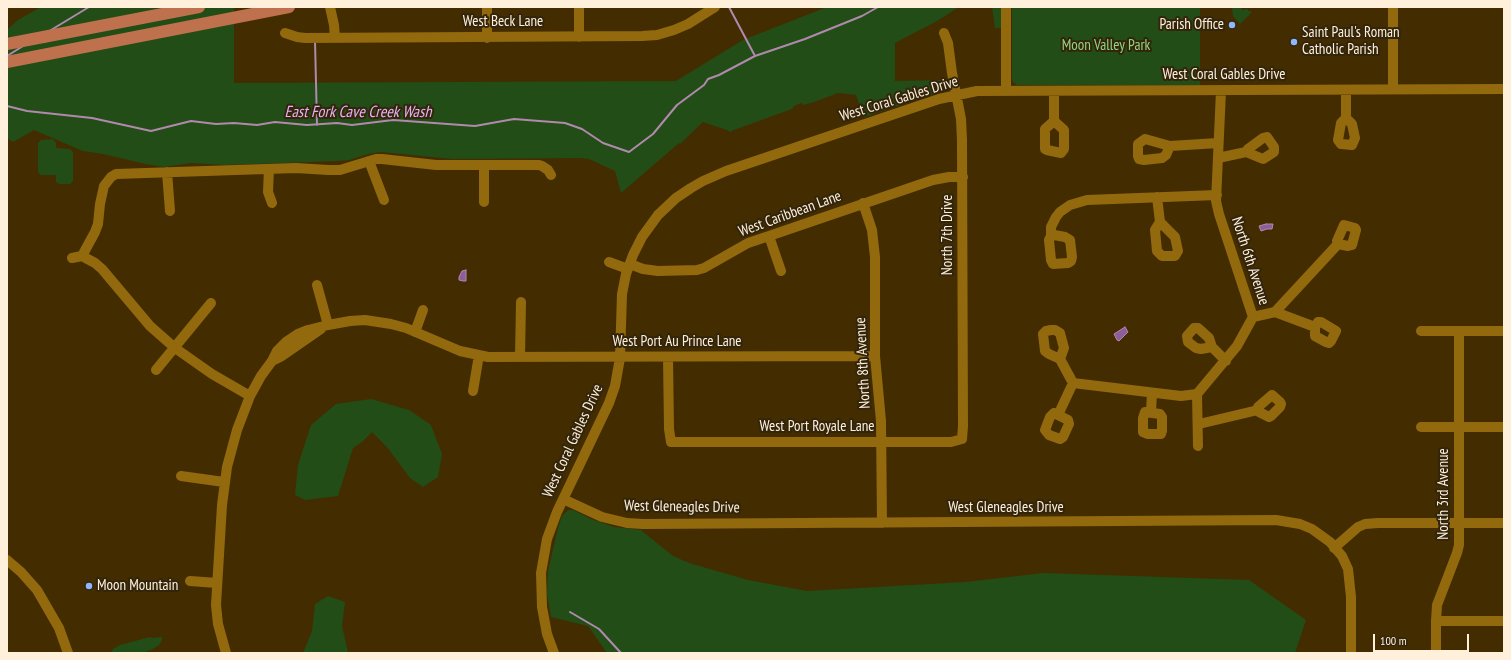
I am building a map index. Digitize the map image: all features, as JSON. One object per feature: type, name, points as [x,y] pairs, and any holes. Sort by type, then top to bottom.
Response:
[{"type":"main road","points":[[10,44],[199,7]]},
{"type":"main road","points":[[7,62],[289,7]]},
{"type":"street","points":[[330,7],[335,38]]},
{"type":"street","points":[[487,7],[487,38]]},
{"type":"street","points":[[579,7],[579,37]]},
{"type":"street","name":"West Beck Lane","points":[[285,33],[297,37],[335,38],[487,38],[657,35],[688,24],[715,7]]},
{"type":"street","points":[[1006,7],[1006,91]]},
{"type":"street","points":[[1393,7],[1393,89]]},
{"type":"street","name":"North 7th Drive","points":[[944,33],[948,43],[962,130],[962,439]]},
{"type":"street","name":"West Coral Gables Drive","points":[[554,653],[542,615],[541,590],[543,557],[550,528],[609,403],[615,386],[620,358],[622,298],[629,266],[642,237],[658,215],[676,198],[703,181],[726,171],[939,99],[977,91],[1504,89]]},
{"type":"street","points":[[1346,90],[1346,118]]},
{"type":"street","points":[[1054,91],[1054,120]]},
{"type":"street","name":"North 6th Avenue","points":[[1198,394],[1237,346],[1253,317],[1219,214],[1217,194],[1221,91]]},
{"type":"street","points":[[1170,146],[1218,143]]},
{"type":"street","points":[[1218,158],[1246,152]]},
{"type":"street","points":[[250,396],[212,374],[175,348],[150,326],[102,269],[77,257],[95,232],[104,186],[111,177],[123,174],[167,172],[269,169],[340,170],[369,161],[382,159],[436,165],[539,165],[548,170],[551,175]]},
{"type":"street","points":[[369,161],[384,200]]},
{"type":"street","points":[[484,165],[484,202]]},
{"type":"street","points":[[269,169],[268,192],[272,203]]},
{"type":"street","points":[[167,172],[170,211]]},
{"type":"street","name":"West Caribbean Lane","points":[[609,262],[651,270],[697,270],[704,268],[748,243],[863,203],[941,178],[963,177]]},
{"type":"street","points":[[1051,236],[1051,227],[1060,212],[1075,202],[1087,200],[1217,194]]},
{"type":"street","points":[[1157,197],[1160,222]]},
{"type":"street","name":"North 8th Avenue","points":[[863,203],[872,230],[875,258],[875,356],[882,442],[882,523]]},
{"type":"street","points":[[769,236],[781,271]]},
{"type":"street","points":[[1253,317],[1275,312],[1338,244]]},
{"type":"street","points":[[317,285],[328,325]]},
{"type":"street","points":[[520,357],[521,302]]},
{"type":"street","points":[[156,370],[211,304]]},
{"type":"street","points":[[415,332],[423,310]]},
{"type":"street","points":[[1275,312],[1315,328]]},
{"type":"street","name":"West Port Au Prince Lane","points":[[226,653],[218,624],[216,605],[224,482],[235,436],[250,396],[272,361],[277,350],[288,340],[308,330],[350,321],[365,320],[390,324],[415,332],[460,351],[488,357],[620,358],[875,356]]},
{"type":"street","points":[[1421,331],[1504,331]]},
{"type":"street","name":"North 3rd Avenue","points":[[1436,653],[1437,605],[1459,545],[1459,331]]},
{"type":"street","points":[[1212,347],[1226,361]]},
{"type":"street","points":[[473,391],[480,355]]},
{"type":"street","name":"West Port Royale Lane","points":[[668,357],[669,429],[672,442],[951,442],[962,439]]},
{"type":"street","points":[[1060,359],[1072,383]]},
{"type":"street","points":[[1072,383],[1180,396],[1198,394],[1198,446]]},
{"type":"street","points":[[1058,414],[1072,383]]},
{"type":"street","points":[[1151,412],[1152,392]]},
{"type":"street","points":[[1199,424],[1258,410]]},
{"type":"street","points":[[1421,427],[1504,428]]},
{"type":"street","points":[[181,476],[224,482]]},
{"type":"street","name":"West Gleneagles Drive","points":[[563,499],[602,517],[628,523],[1276,520],[1300,524],[1312,529],[1330,542],[1342,556],[1348,569],[1351,597],[1351,653]]},
{"type":"street","points":[[1334,548],[1358,527],[1365,524],[1504,523]]},
{"type":"street","points":[[7,560],[21,572],[37,590],[57,623],[68,653]]},
{"type":"street","points":[[190,581],[217,583]]},
{"type":"street","points":[[1436,621],[1504,621]]},
{"type":"green space","points":[[41,7],[234,7],[234,83],[676,81],[743,40],[827,7],[959,7],[937,21],[895,43],[895,81],[949,80],[949,86],[946,90],[864,117],[856,95],[838,93],[804,105],[801,103],[794,106],[792,109],[731,131],[732,133],[703,122],[680,144],[679,143],[621,193],[615,171],[589,159],[581,158],[453,159],[381,152],[368,154],[349,160],[337,161],[224,165],[191,163],[164,167],[83,151],[34,130],[13,142],[7,138],[7,30],[18,20]]},
{"type":"green space","points":[[992,7],[1001,7],[1001,28],[995,28]]},
{"type":"green space","name":"Moon Valley Park","points":[[1012,7],[1200,7],[1200,85],[1017,85],[1013,82],[1012,78]]},
{"type":"green space","points":[[1232,7],[1241,8],[1242,10],[1248,9],[1251,13],[1240,24],[1233,16]]},
{"type":"green space","points":[[53,139],[56,143],[56,148],[70,149],[73,152],[73,181],[70,184],[59,184],[56,182],[56,175],[41,175],[38,172],[38,143],[41,140]]},
{"type":"green space","points":[[371,399],[409,410],[431,425],[442,454],[438,477],[423,487],[410,478],[387,447],[372,432],[362,442],[353,448],[338,496],[305,500],[295,495],[298,465],[311,425],[336,404]]},
{"type":"green space","points":[[568,510],[573,510],[591,519],[614,527],[642,530],[673,556],[689,563],[748,580],[807,591],[966,582],[1044,573],[1249,580],[1306,620],[1295,653],[607,653],[588,626],[551,617],[547,594],[548,571],[558,528],[562,516]]},
{"type":"green space","points":[[328,596],[345,602],[342,626],[348,653],[303,653],[312,631],[315,604]]},
{"type":"green space","points":[[150,637],[162,637],[162,640],[159,645],[153,649],[142,653],[111,653],[113,649],[120,645]]},
{"type":"shaded area","points":[[1273,224],[1272,229],[1261,231],[1259,226]]},
{"type":"shaded area","points":[[466,270],[466,281],[459,280],[462,271]]},
{"type":"shaded area","points":[[1125,327],[1128,332],[1119,341],[1117,340],[1114,334]]},
{"type":"waterway","points":[[51,30],[89,7]]},
{"type":"waterway","points":[[729,7],[755,56]]},
{"type":"waterway","name":"East Fork Cave Creek Wash","points":[[7,106],[27,111],[92,118],[151,131],[191,121],[216,124],[234,123],[257,125],[275,122],[307,125],[337,123],[352,125],[393,120],[475,126],[514,119],[565,123],[582,129],[603,143],[629,152],[653,134],[677,105],[704,85],[708,79],[719,75],[755,56],[805,39],[862,16],[878,7]]},
{"type":"waterway","points":[[315,41],[317,125]]},
{"type":"waterway","points":[[7,56],[23,46]]},
{"type":"waterway","points":[[570,612],[599,629],[621,653]]},
{"type":"place","name":"Parish Office","points":[[1232,25]]},
{"type":"place","name":"Saint Paul's Roman Catholic Parish","points":[[1294,42]]},
{"type":"place","name":"Moon Mountain","points":[[89,586]]}]
